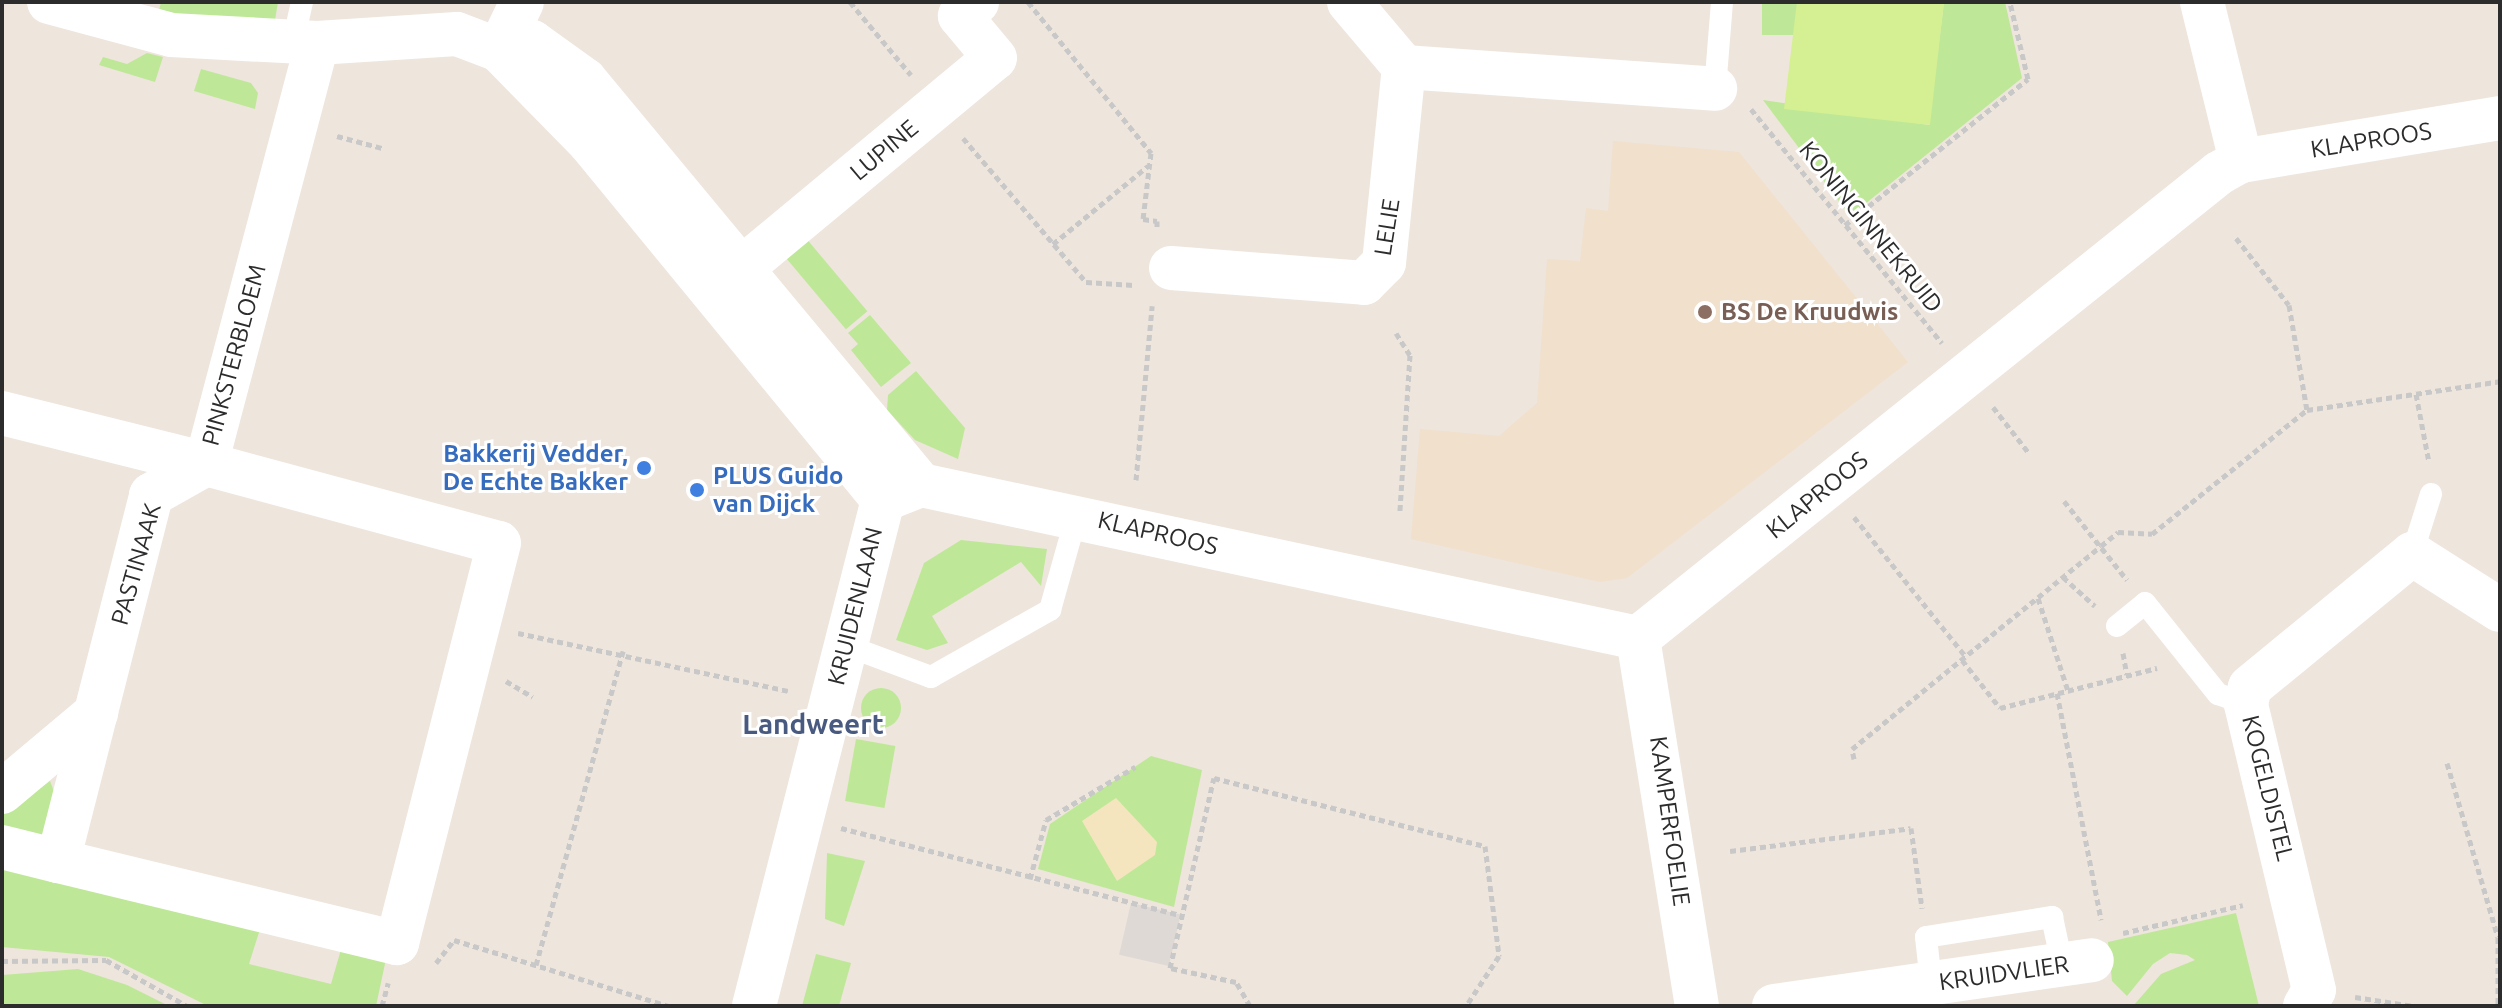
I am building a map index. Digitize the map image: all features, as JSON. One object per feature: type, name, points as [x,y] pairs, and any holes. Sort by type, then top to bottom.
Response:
[{"type":"street","points":[[49,2],[171,35],[304,29],[457,34],[499,50],[522,2]]},
{"type":"street","name":"LUPINE","points":[[728,280],[995,58],[960,16],[977,2]]},
{"type":"street","points":[[1349,2],[1404,67],[1731,96]]},
{"type":"street","points":[[2202,2],[2241,161]]},
{"type":"street","name":"PINKSTERBLOEM","points":[[2,413],[206,464],[304,29]]},
{"type":"street","name":"KRUIDENLAAN","points":[[499,50],[728,280],[902,492],[842,658],[754,1006]]},
{"type":"street","name":"LELIE","points":[[1155,272],[1364,283],[1384,263],[1404,67]]},
{"type":"street","name":"KLAPROOS","points":[[902,492],[1077,514],[1638,638],[1967,374],[2241,161],[2500,118]]},
{"type":"street","points":[[2,847],[396,948],[499,543],[206,464]]},
{"type":"street","name":"PASTINAAK","points":[[58,861],[151,495],[206,464]]},
{"type":"street","points":[[2412,554],[2500,610]]},
{"type":"street","name":"KOGELDISTEL","points":[[2310,998],[2246,704],[2250,687],[2412,554]]},
{"type":"street","name":"KAMPERFOELIE","points":[[1638,638],[1697,1006]]},
{"type":"street","points":[[2,792],[96,713]]},
{"type":"street","name":"KRUIDVLIER","points":[[1774,1006],[1931,983],[2086,954]]},
{"type":"lane","points":[[1722,2],[1731,96]]},
{"type":"lane","points":[[2412,554],[2431,494]]},
{"type":"lane","name":"KLAPROOS","points":[[842,658],[931,677],[1050,610],[1077,514]]},
{"type":"lane","points":[[2117,626],[2145,603],[2218,694],[2246,704]]},
{"type":"lane","points":[[1931,983],[1926,937],[2052,917],[2086,954]]},
{"type":"path","points":[[850,2],[1086,282],[1155,272]]},
{"type":"path","points":[[1028,2],[1151,153],[1143,219],[1157,221],[1155,272],[1136,480]]},
{"type":"path","points":[[1845,225],[2028,79],[2010,2]]},
{"type":"path","name":"KONINGINNEKRUID","points":[[1731,96],[1845,225],[2029,453]]},
{"type":"path","points":[[1053,244],[1150,165]]},
{"type":"path","points":[[2236,238],[2289,305],[2307,410]]},
{"type":"path","points":[[1396,333],[1410,355],[1400,511]]},
{"type":"path","points":[[1854,759],[1852,749],[2118,532],[2152,534],[2307,410],[2500,381]]},
{"type":"path","points":[[2416,394],[2431,494]]},
{"type":"path","points":[[1828,486],[2000,708],[2190,659]]},
{"type":"path","points":[[2064,501],[2145,603]]},
{"type":"path","points":[[2038,598],[2068,691]]},
{"type":"path","points":[[514,633],[623,651],[786,693],[803,660],[842,658]]},
{"type":"path","points":[[536,965],[623,651]]},
{"type":"path","points":[[2057,693],[2088,825],[2086,954],[2243,905]]},
{"type":"path","points":[[2447,763],[2498,937],[2498,1006]]},
{"type":"path","points":[[1030,879],[1046,820],[1135,767]]},
{"type":"path","points":[[1250,1006],[1236,982],[1170,968],[1214,778],[1485,846],[1499,956],[1466,1006]]},
{"type":"path","points":[[801,821],[1181,915]]},
{"type":"path","points":[[1730,851],[1911,828],[1926,937]]},
{"type":"path","points":[[396,948],[434,965],[454,940],[669,1006]]},
{"type":"path","points":[[2,961],[106,960],[187,1006]]},
{"type":"path","points":[[2310,998],[2413,1006]]},
{"type":"shaded area","name":"BS De Kruudwis","points":[[1613,141],[1739,152],[1908,362],[1627,578],[1600,582],[1411,539],[1420,429],[1499,436],[1537,403],[1547,259],[1580,261],[1586,208],[1608,211]]},
{"type":"shaded area","points":[[1131,903],[1181,914],[1169,966],[1119,955]]},
{"type":"green space","points":[[161,2],[278,2],[275,20],[221,22],[159,11]]},
{"type":"green space","points":[[1762,2],[1797,2],[1797,35],[1762,35]]},
{"type":"green space","points":[[1797,2],[1944,2],[1930,125],[1784,109]]},
{"type":"green space","points":[[1944,2],[2005,2],[2022,78],[1850,216],[1763,100],[1929,125]]},
{"type":"green space","points":[[147,53],[163,57],[155,82],[99,65],[103,57],[127,64]]},
{"type":"green space","points":[[201,69],[251,83],[258,93],[255,109],[194,91]]},
{"type":"green space","points":[[805,237],[867,311],[846,329],[784,255]]},
{"type":"green space","points":[[870,315],[911,363],[881,387],[851,350],[858,344],[848,333]]},
{"type":"green space","points":[[916,371],[965,428],[958,459],[915,440],[887,410],[888,395]]},
{"type":"green space","points":[[961,540],[1047,549],[1041,586],[1021,562],[932,616],[948,643],[927,650],[896,640],[924,563]]},
{"type":"green space","points":[[881,688],[895,694],[901,708],[895,722],[881,728],[867,722],[861,708],[867,694]]},
{"type":"green space","points":[[856,739],[895,746],[884,808],[845,801]]},
{"type":"green space","points":[[1151,756],[1202,770],[1174,907],[1038,869],[1050,824]]},
{"type":"green space","points":[[50,781],[55,794],[45,836],[2,836],[2,815]]},
{"type":"green space","points":[[827,853],[865,861],[844,926],[825,919]]},
{"type":"green space","points":[[2,867],[261,926],[249,964],[331,984],[342,946],[386,959],[376,1006],[208,1006],[109,957],[2,947]]},
{"type":"green space","points":[[2236,913],[2259,1006],[2133,1006],[2161,974],[2195,960],[2187,955],[2170,953],[2153,964],[2127,996],[2112,981],[2108,942]]},
{"type":"green space","points":[[816,954],[851,963],[839,1006],[802,1006]]},
{"type":"green space","points":[[78,969],[127,985],[169,1006],[2,1006],[2,975]]},
{"type":"sand","points":[[1116,798],[1157,842],[1155,855],[1117,881],[1082,821]]},
{"type":"place","name":"BS De Kruudwis","points":[[1705,312]]},
{"type":"place","name":"Bakkerij Vedder, De Echte Bakker","points":[[644,468]]},
{"type":"place","name":"PLUS Guido van Dijck","points":[[697,490]]},
{"type":"district","name":"Landweert","points":[[813,724]]}]
